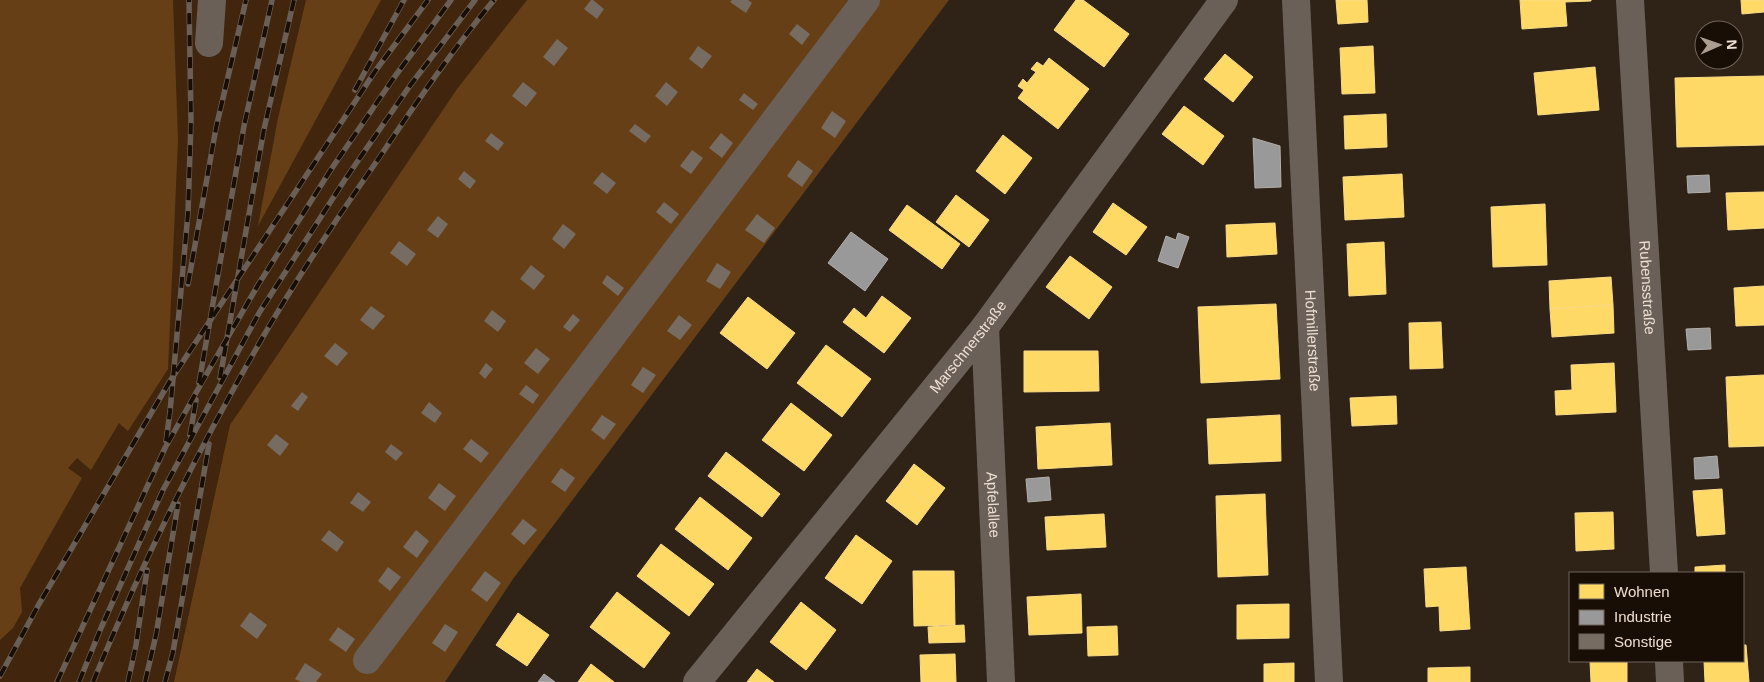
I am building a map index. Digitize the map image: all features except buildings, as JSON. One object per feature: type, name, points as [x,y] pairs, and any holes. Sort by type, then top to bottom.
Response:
[{"type":"street","points":[[209,43],[212,0]]},
{"type":"street","points":[[367,660],[866,0]]},
{"type":"street","name":"Marschnerstraße","points":[[697,682],[985,326],[1224,0]]},
{"type":"street","name":"Hofmillerstraße","points":[[1296,0],[1328,682]]},
{"type":"street","name":"Rubensstraße","points":[[1630,0],[1664,572]]},
{"type":"street","name":"Apfelallee","points":[[985,326],[1001,682]]},
{"type":"street","points":[[1669,662],[1670,682]]},
{"type":"shaded area","points":[[0,0],[527,0],[457,89],[230,425],[174,682],[0,682]]},
{"type":"shaded area","points":[[0,0],[173,0],[178,140],[168,369],[128,431],[119,423],[91,470],[77,458],[68,468],[82,478],[20,588],[22,612],[13,628],[0,640]]},
{"type":"shaded area","points":[[306,0],[381,0],[258,226],[278,118]]},
{"type":"shaded area","points":[[527,0],[949,0],[513,579],[445,682],[174,682],[230,425],[457,89]]},
{"type":"railway","points":[[166,441],[188,213],[191,121],[189,0]]},
{"type":"railway","points":[[188,284],[216,128],[246,0]]},
{"type":"railway","points":[[199,383],[244,126],[272,0]]},
{"type":"railway","points":[[220,378],[264,129],[294,0]]},
{"type":"railway","points":[[355,90],[404,0]]},
{"type":"railway","points":[[0,676],[39,604],[170,381],[376,70],[428,0]]},
{"type":"railway","points":[[57,682],[165,448],[210,368],[258,285],[330,171],[393,79],[451,0]]},
{"type":"railway","points":[[79,682],[163,490],[259,313],[344,181],[409,87],[475,0]]},
{"type":"railway","points":[[93,682],[130,595],[171,509],[214,425],[274,318],[332,226],[420,97],[463,38],[494,0]]},
{"type":"railway","points":[[190,435],[196,400]]},
{"type":"railway","points":[[165,682],[173,652],[209,444]]},
{"type":"railway","points":[[145,682],[156,635],[178,504]]},
{"type":"railway","points":[[128,682],[136,645],[147,570]]}]
